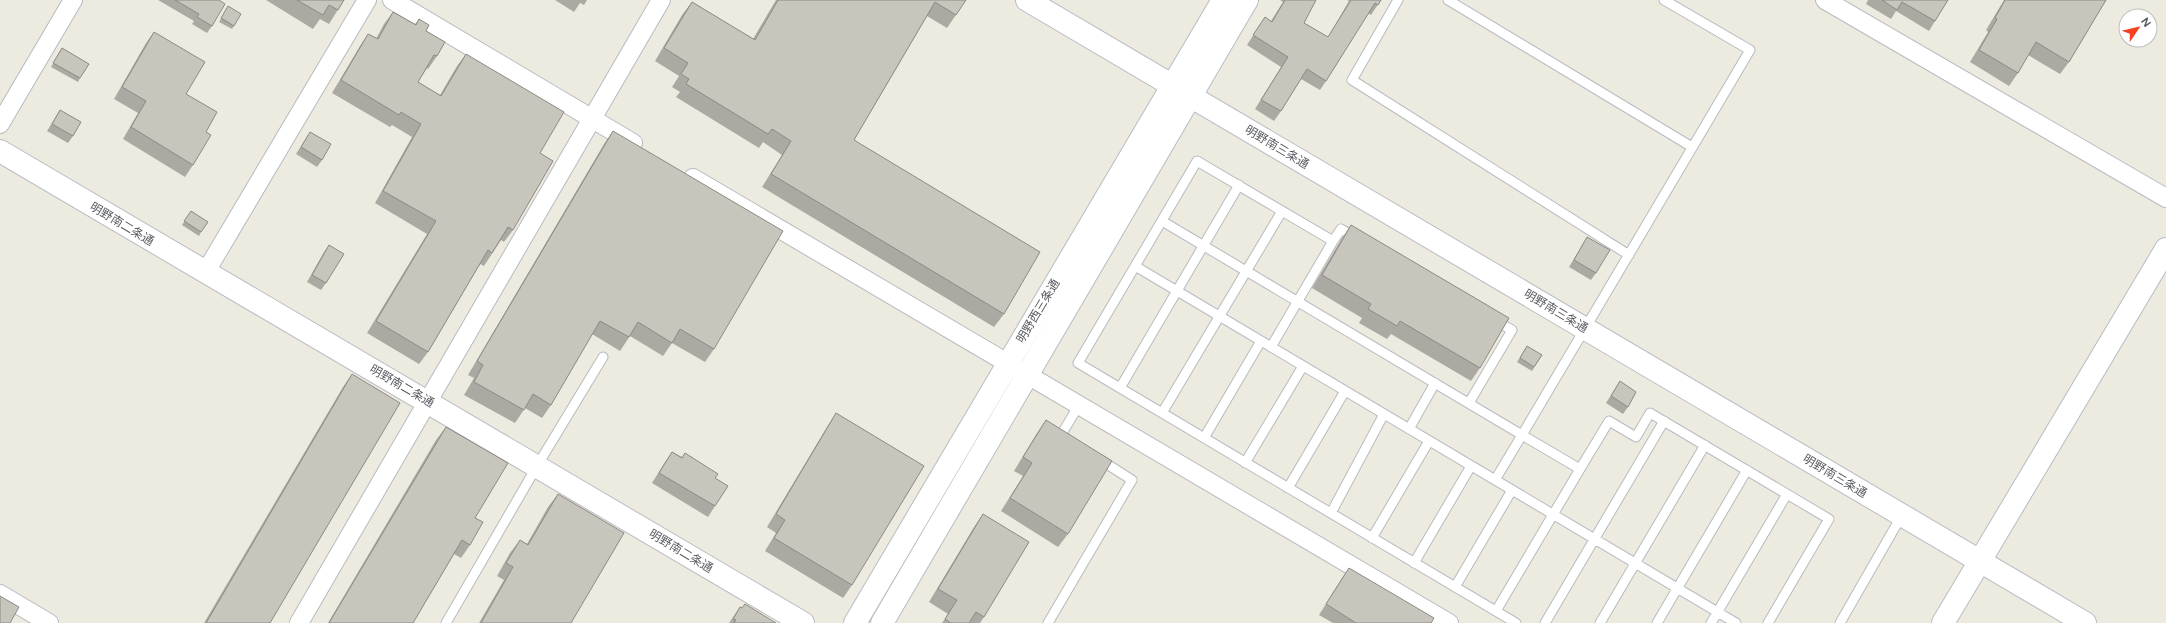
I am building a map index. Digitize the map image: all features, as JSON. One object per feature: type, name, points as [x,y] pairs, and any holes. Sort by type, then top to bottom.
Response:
[{"type":"street","points":[[0,124],[73,0]]},
{"type":"street","points":[[205,273],[367,0]]},
{"type":"street","points":[[392,0],[646,151]]},
{"type":"street","points":[[298,623],[662,0]]},
{"type":"street","name":"明野西三条通","points":[[882,623],[1028,374],[1182,91],[1223,0]]},
{"type":"street","name":"明野西三条通","points":[[855,623],[1008,363],[1182,91],[1248,0]]},
{"type":"street","points":[[1825,0],[2166,198]]},
{"type":"street","name":"明野南三条通","points":[[1031,1],[2085,623]]},
{"type":"street","name":"明野南二条通","points":[[0,151],[205,273],[428,401],[804,623]]},
{"type":"street","points":[[681,171],[1449,623]]},
{"type":"street","points":[[1942,623],[1978,560],[2166,249]]},
{"type":"street","points":[[0,594],[49,623]]},
{"type":"lane","points":[[1398,0],[1352,80],[1629,255]]},
{"type":"lane","points":[[1448,0],[1692,147]]},
{"type":"lane","points":[[1495,480],[1750,50],[1664,0]]},
{"type":"lane","points":[[1333,241],[1197,161],[1078,363],[1516,623]]},
{"type":"lane","points":[[1120,388],[1239,186]]},
{"type":"lane","points":[[1162,413],[1282,210]]},
{"type":"lane","points":[[1162,221],[1580,469]]},
{"type":"lane","points":[[1271,347],[1341,229],[1361,241]]},
{"type":"lane","points":[[1135,266],[1736,623]]},
{"type":"lane","points":[[1469,403],[1512,330],[1484,314]]},
{"type":"lane","points":[[1204,438],[1261,342]]},
{"type":"lane","points":[[446,623],[537,466],[603,357]]},
{"type":"lane","points":[[1245,463],[1302,366]]},
{"type":"lane","points":[[1409,429],[1435,383]]},
{"type":"lane","points":[[1288,488],[1345,391]]},
{"type":"lane","points":[[1074,443],[1061,435],[1079,405]]},
{"type":"lane","points":[[1496,611],[1609,421],[1636,437],[1650,413],[1829,519],[1768,623]]},
{"type":"lane","points":[[1331,513],[1384,414]]},
{"type":"lane","points":[[1545,623],[1664,421]]},
{"type":"lane","points":[[1372,538],[1429,441]]},
{"type":"lane","points":[[1600,623],[1705,445]]},
{"type":"lane","points":[[1048,623],[1132,480],[1093,455]]},
{"type":"lane","points":[[1414,562],[1471,466]]},
{"type":"lane","points":[[1656,623],[1746,470]]},
{"type":"lane","points":[[1455,587],[1512,490]]},
{"type":"lane","points":[[1711,623],[1787,494]]},
{"type":"lane","points":[[1840,623],[1902,516]]},
{"type":"building","points":[[175,0],[219,0],[225,4],[212,26],[197,17],[199,14]]},
{"type":"building","points":[[297,0],[344,0],[338,10],[329,5],[323,15]]},
{"type":"building","points":[[778,0],[966,0],[956,15],[935,2],[854,140],[1040,252],[1004,314],[771,174],[791,141],[772,129],[768,134],[686,84],[689,79],[681,74],[688,63],[664,48],[692,2],[755,40]]},
{"type":"building","points":[[1285,0],[1316,0],[1304,23],[1328,37],[1351,0],[1381,0],[1378,5],[1375,3],[1326,81],[1307,69],[1281,111],[1261,100],[1288,57],[1253,35],[1265,17],[1272,22]]},
{"type":"building","points":[[1882,0],[1948,0],[1935,21],[1902,2],[1897,10]]},
{"type":"building","points":[[2005,0],[2106,0],[2069,62],[2036,42],[2018,73],[1979,50],[1997,19],[1995,18]]},
{"type":"building","points":[[228,6],[241,14],[234,26],[221,18]]},
{"type":"building","points":[[393,12],[416,25],[419,19],[429,25],[426,31],[445,42],[437,56],[434,55],[418,82],[441,96],[466,54],[564,112],[540,153],[553,161],[513,230],[508,227],[492,253],[488,250],[428,352],[376,321],[436,221],[383,191],[421,124],[401,112],[399,115],[341,80],[368,34],[378,39]]},
{"type":"building","points":[[154,32],[205,62],[186,94],[217,112],[206,132],[211,135],[193,165],[131,127],[146,101],[122,87]]},
{"type":"building","points":[[62,48],[89,64],[80,78],[53,63]]},
{"type":"building","points":[[60,110],[81,122],[73,136],[52,124]]},
{"type":"building","points":[[613,131],[783,231],[714,349],[680,329],[672,343],[638,322],[629,337],[600,321],[551,405],[533,394],[524,410],[474,382],[483,365],[477,361]]},
{"type":"building","points":[[310,132],[331,144],[322,160],[301,147]]},
{"type":"building","points":[[191,211],[208,222],[201,232],[184,221]]},
{"type":"building","points":[[1351,225],[1509,318],[1480,368],[1400,321],[1397,326],[1368,309],[1371,304],[1322,275]]},
{"type":"building","points":[[1587,237],[1610,250],[1596,273],[1574,260]]},
{"type":"building","points":[[329,245],[344,254],[326,283],[312,275]]},
{"type":"building","points":[[1527,346],[1542,355],[1534,367],[1520,358]]},
{"type":"building","points":[[352,374],[400,403],[270,623],[206,623]]},
{"type":"building","points":[[1620,381],[1636,392],[1628,407],[1611,396]]},
{"type":"building","points":[[836,413],[924,466],[852,585],[774,538],[785,520],[776,514]]},
{"type":"building","points":[[1046,420],[1112,461],[1068,534],[1010,498],[1032,463],[1023,457]]},
{"type":"building","points":[[446,427],[508,463],[475,518],[483,522],[470,545],[462,540],[413,623],[329,623]]},
{"type":"building","points":[[672,452],[682,458],[685,453],[718,474],[715,478],[728,486],[715,506],[659,473]]},
{"type":"building","points":[[558,494],[624,533],[571,623],[481,623],[513,567],[506,563],[520,540],[528,545]]},
{"type":"building","points":[[983,514],[1029,542],[984,617],[976,612],[969,623],[951,623],[945,619],[957,600],[938,589]]},
{"type":"building","points":[[1349,568],[1434,618],[1431,623],[1356,623],[1326,604]]},
{"type":"building","points":[[0,596],[19,607],[10,623],[0,623]]},
{"type":"building","points":[[745,604],[776,623],[734,623],[736,620],[733,619],[740,607],[742,608]]}]
